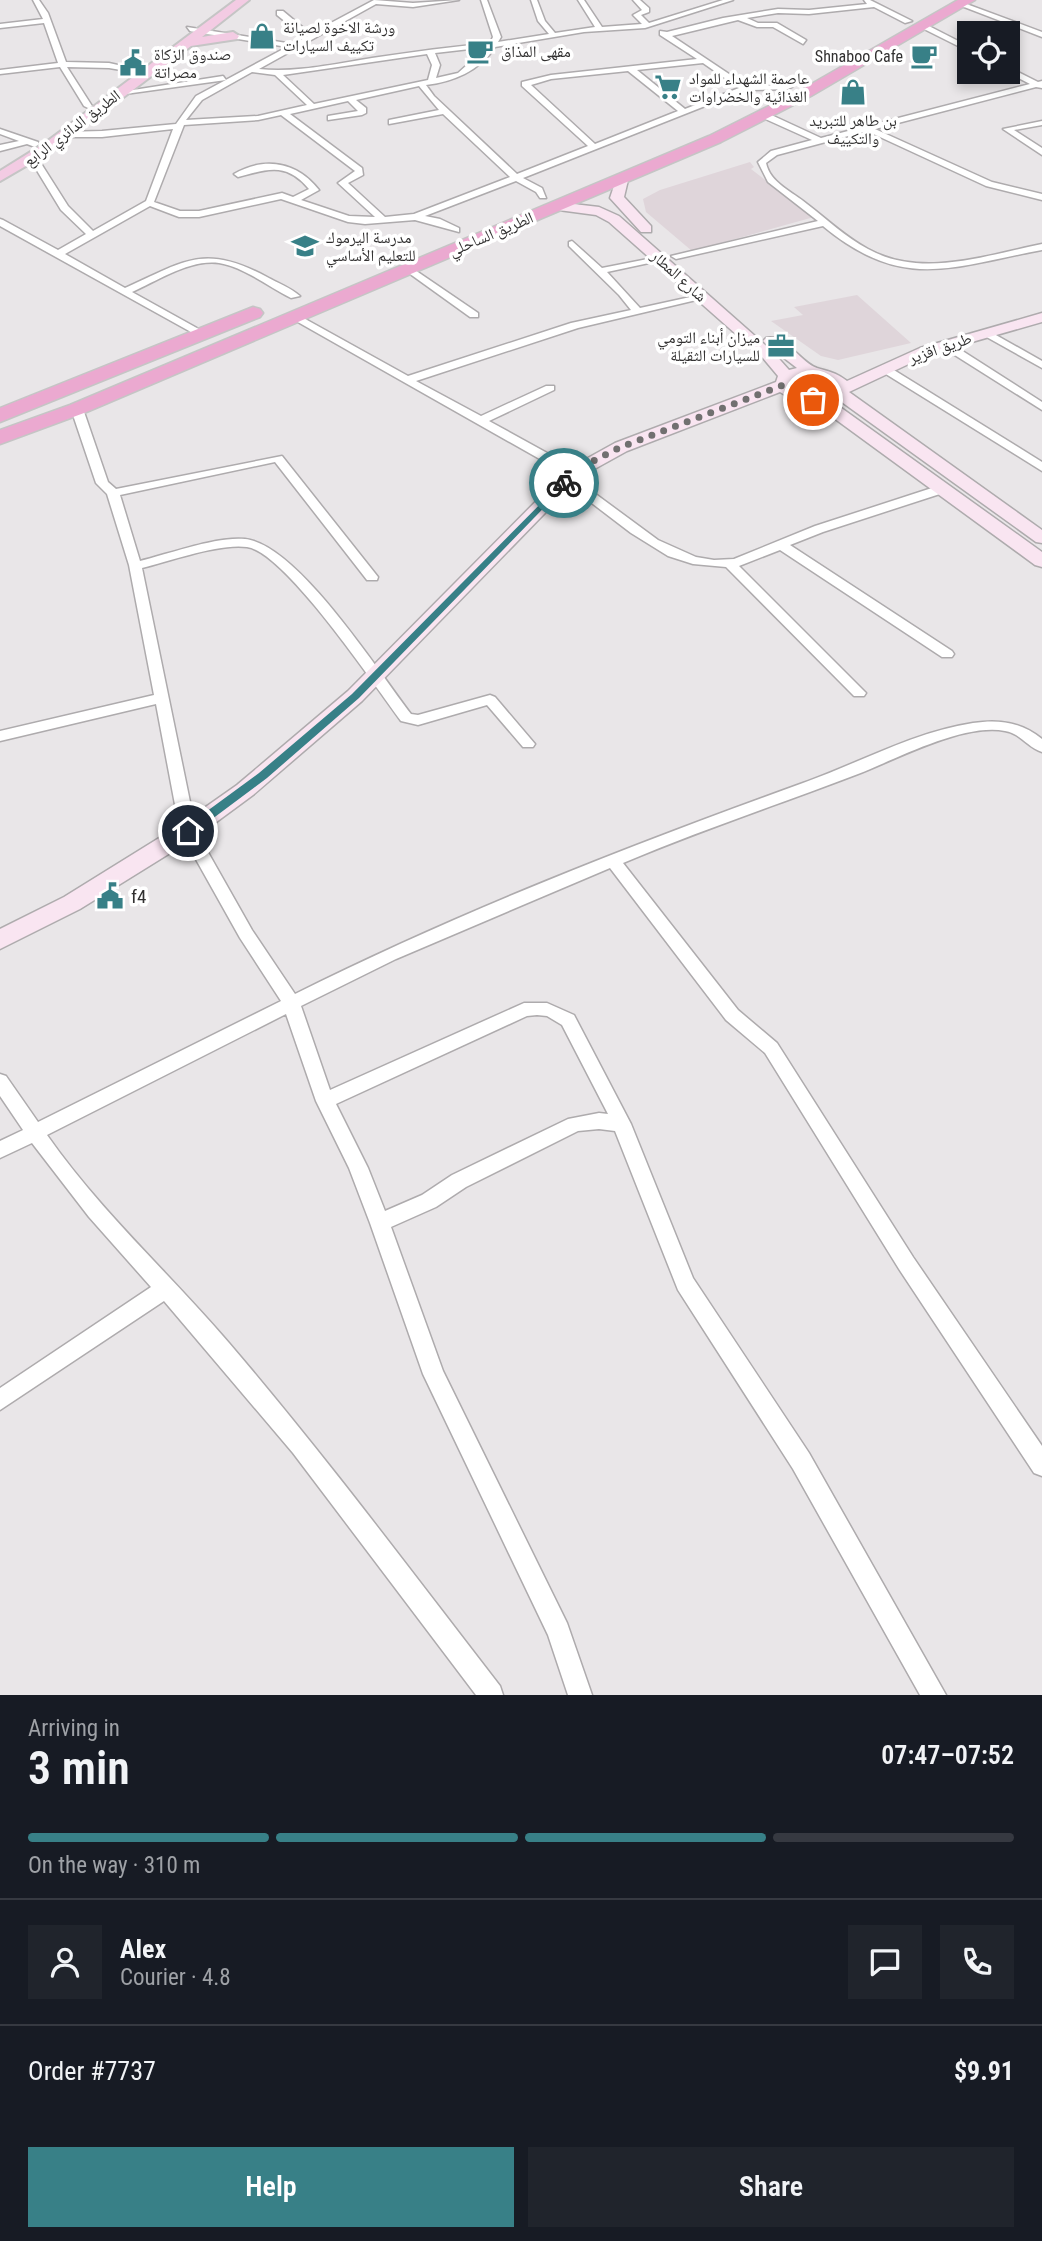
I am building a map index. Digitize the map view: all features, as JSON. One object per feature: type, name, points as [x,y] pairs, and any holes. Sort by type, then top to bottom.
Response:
[{"type":"highway","name":"الطريق الساحلي","points":[[1,431],[77,409],[409,269],[550,201],[760,109],[788,87],[958,1]]},
{"type":"highway","name":"الطريق الساحلي","points":[[394,256],[456,230],[622,180],[760,109],[915,23]]},
{"type":"highway","name":"الطريق الساحلي","points":[[1,431],[200,334],[301,294]]},
{"type":"main road","name":"الطريق الدائري الرابع","points":[[193,33],[228,0]]},
{"type":"main road","name":"الطريق الدائري الرابع","points":[[0,166],[243,0]]},
{"type":"main road","points":[[217,20],[220,28],[235,36]]},
{"type":"main road","points":[[193,33],[206,38],[235,36]]},
{"type":"main road","name":"الطريق الدائري الرابع","points":[[0,177],[31,160],[66,134],[118,93],[140,71]]},
{"type":"street","points":[[36,0],[70,81],[88,106]]},
{"type":"street","points":[[58,254],[149,203],[157,192],[169,147],[180,125],[199,98],[377,1],[413,5],[456,0]]},
{"type":"street","points":[[66,134],[102,134],[240,120],[426,83],[467,72],[497,37],[484,0]]},
{"type":"street","points":[[534,0],[542,21],[554,36]]},
{"type":"street","points":[[581,0],[600,29]]},
{"type":"street","points":[[636,0],[646,10],[637,15],[646,25],[666,35],[745,88],[760,109],[820,141]]},
{"type":"street","points":[[864,0],[957,44]]},
{"type":"street","points":[[250,70],[276,73],[311,71],[430,51],[646,25],[723,1]]},
{"type":"street","points":[[958,1],[1042,35]]},
{"type":"street","points":[[769,2],[786,10]]},
{"type":"street","points":[[666,35],[786,10],[809,12],[874,5]]},
{"type":"street","points":[[280,13],[305,33],[316,34]]},
{"type":"street","points":[[738,18],[758,26],[774,24],[803,42]]},
{"type":"street","points":[[0,26],[47,21]]},
{"type":"street","points":[[193,33],[235,36],[294,46]]},
{"type":"street","points":[[426,83],[436,65],[430,51]]},
{"type":"street","points":[[594,147],[526,84],[539,79],[704,61]]},
{"type":"street","points":[[0,72],[63,64],[104,64],[140,71]]},
{"type":"street","points":[[629,68],[684,112]]},
{"type":"street","points":[[276,73],[312,106]]},
{"type":"street","points":[[1020,75],[1040,85]]},
{"type":"street","points":[[118,93],[237,76]]},
{"type":"street","points":[[426,83],[445,111],[514,176],[539,190],[550,201]]},
{"type":"street","points":[[1040,85],[774,153],[762,162],[762,168],[765,174],[823,223],[880,260],[919,267],[957,264],[1042,247]]},
{"type":"street","points":[[149,203],[167,211],[189,215],[222,211],[273,197],[295,199],[348,219],[383,220],[415,216],[745,88],[788,87]]},
{"type":"street","points":[[331,118],[362,113],[362,108],[350,99]]},
{"type":"street","points":[[392,122],[445,111]]},
{"type":"street","points":[[282,112],[359,170],[360,173],[342,184],[383,220]]},
{"type":"street","points":[[1042,123],[1007,130],[1042,152]]},
{"type":"street","points":[[866,128],[989,184],[1042,197]]},
{"type":"street","points":[[0,131],[30,143]]},
{"type":"street","points":[[0,148],[30,143]]},
{"type":"street","points":[[31,160],[39,167],[64,208],[93,236]]},
{"type":"street","points":[[238,174],[277,165],[291,167],[315,190],[295,199]]},
{"type":"street","name":"شارع المطار","points":[[622,180],[617,198],[643,226],[756,329],[818,372]]},
{"type":"street","name":"شارع المطار","points":[[550,201],[599,211],[614,219],[782,369],[788,392],[799,397]]},
{"type":"street","points":[[415,216],[437,220],[456,230]]},
{"type":"street","points":[[0,222],[200,334]]},
{"type":"street","points":[[676,256],[823,223]]},
{"type":"street","points":[[626,229],[643,226]]},
{"type":"street","points":[[572,244],[623,293],[638,312]]},
{"type":"street","points":[[600,271],[660,258]]},
{"type":"street","points":[[126,291],[191,264],[211,259],[225,261],[301,294]]},
{"type":"street","points":[[409,269],[474,315]]},
{"type":"street","points":[[407,380],[575,325],[704,297]]},
{"type":"street","points":[[294,317],[574,473]]},
{"type":"street","name":"طريق اقزير","points":[[841,391],[925,351],[1042,317]]},
{"type":"street","points":[[987,333],[1042,365]]},
{"type":"street","points":[[946,345],[1042,407]]},
{"type":"street","points":[[0,940],[72,903],[188,831],[298,747],[376,675],[574,473],[621,447],[696,420],[785,381],[925,351]]},
{"type":"street","points":[[886,369],[1042,467]]},
{"type":"street","points":[[818,372],[838,379],[841,391],[1042,538]]},
{"type":"street","points":[[480,421],[550,388]]},
{"type":"street","points":[[820,400],[841,391]]},
{"type":"street","points":[[696,420],[799,397],[820,400],[1042,561]]},
{"type":"street","points":[[77,409],[102,482],[113,493],[135,566],[188,831],[246,934],[291,1002],[325,1101],[358,1168],[380,1223],[434,1374],[559,1631],[580,1695]]},
{"type":"street","points":[[113,493],[278,458],[372,577]]},
{"type":"street","points":[[574,473],[576,485],[583,491],[671,554],[708,565],[730,564],[879,508],[942,489]]},
{"type":"street","points":[[135,566],[228,543],[243,541],[260,544],[308,587],[406,718],[411,720],[490,700],[528,744]]},
{"type":"street","points":[[783,546],[947,654]]},
{"type":"street","points":[[730,564],[859,693]]},
{"type":"street","points":[[0,736],[163,698]]},
{"type":"street","points":[[0,1150],[390,954],[682,832],[854,770],[930,738],[998,725],[1026,734],[1042,747]]},
{"type":"street","points":[[613,861],[732,1015],[771,1048],[906,1263],[1042,1465]]},
{"type":"street","points":[[325,1101],[524,1010],[541,1007],[553,1010],[568,1020],[622,1124],[685,1283],[801,1461],[934,1695]]},
{"type":"street","points":[[0,1081],[96,1211],[220,1348],[301,1445],[491,1695]]},
{"type":"street","points":[[380,1223],[429,1201],[458,1181],[575,1125],[599,1121],[622,1124]]},
{"type":"street","points":[[0,1399],[164,1289]]},
{"type":"shaded area","points":[[750,162],[754,167],[751,169],[814,217],[692,251],[646,212],[643,199],[660,190]]},
{"type":"shaded area","points":[[857,295],[911,343],[838,360],[821,356],[771,321],[803,315],[794,307]]},
{"type":"way so far","points":[[564,483],[574,473],[607,453],[783,385],[793,395],[813,400]]},
{"type":"place","name":"ورشة الاخوة لصيانة تكييف السيارات","points":[[262,36]]},
{"type":"place","name":"مقهى المذاق","points":[[480,51]]},
{"type":"place","name":"Shnaboo Cafe","points":[[924,56]]},
{"type":"place","name":"صندوق الزكاة مصراتة","points":[[133,63]]},
{"type":"place","name":"عاصمة الشهداء للمواد الغذائية والخضراوات","points":[[668,87]]},
{"type":"place","name":"بن طاهر للتبريد والتكييف","points":[[853,92]]},
{"type":"place","name":"مدرسة اليرموك للتعليم الأساسي","points":[[305,246]]},
{"type":"place","name":"ميزان أبناء التومي للسيارات الثقيلة","points":[[781,346]]},
{"type":"place","name":"f4","points":[[110,896]]},
{"type":"route","points":[[188,831],[263,776],[355,696],[503,542],[564,483]]}]
